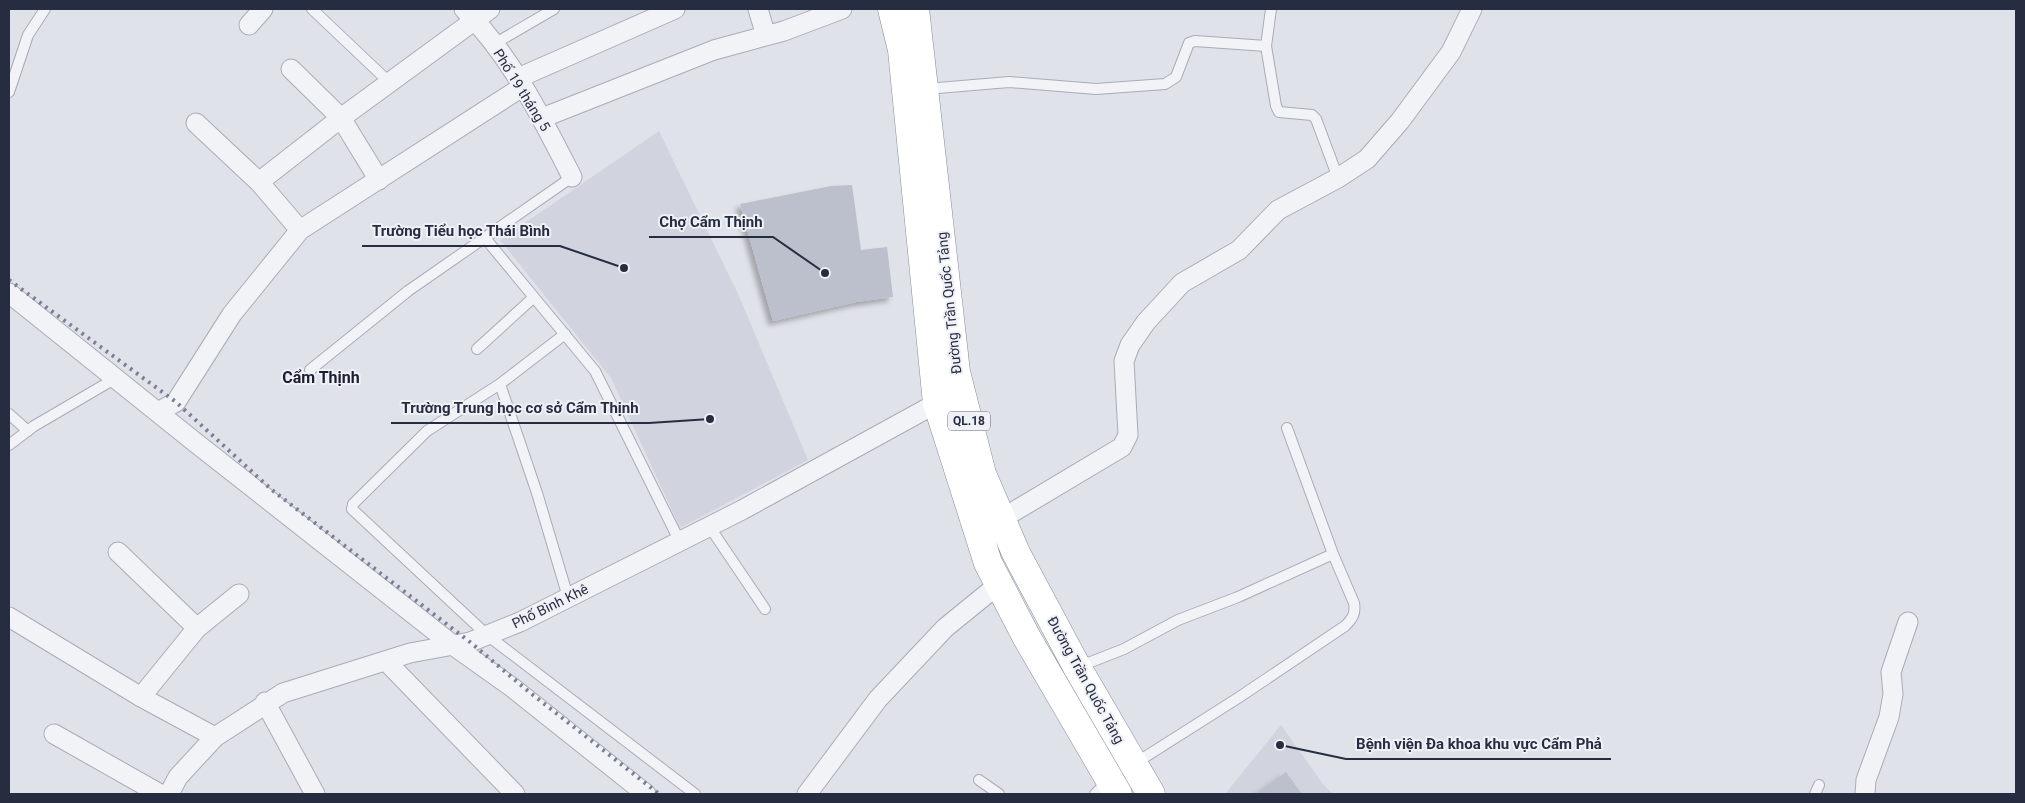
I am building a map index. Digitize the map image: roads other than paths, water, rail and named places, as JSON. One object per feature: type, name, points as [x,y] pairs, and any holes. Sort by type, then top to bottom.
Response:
[{"type":"highway","name":"Đường Trần Quốc Tảng","points":[[892,9],[902,50],[956,372],[982,474],[1003,518],[1016,552],[1077,667],[1151,794]]},
{"type":"highway","name":"Đường Trần Quốc Tảng","points":[[915,9],[926,89],[937,403],[985,554],[1027,638],[1108,789]]},
{"type":"highway","points":[[1108,789],[1133,765]]},
{"type":"street","points":[[249,24],[263,9]]},
{"type":"street","points":[[158,412],[176,402],[232,314],[300,230],[378,180],[520,83],[675,9]]},
{"type":"street","points":[[758,9],[766,36]]},
{"type":"street","points":[[542,118],[714,50],[766,36],[842,9]]},
{"type":"street","points":[[1003,518],[1122,448],[1128,435],[1124,361],[1130,345],[1158,307],[1182,283],[1239,250],[1278,210],[1338,178],[1367,158],[1400,121],[1451,52],[1472,9]]},
{"type":"street","points":[[259,182],[476,13]]},
{"type":"street","name":"Phố 19 tháng 5","points":[[476,13],[542,118],[572,177]]},
{"type":"street","points":[[291,69],[341,118],[378,180]]},
{"type":"street","points":[[196,123],[259,182],[300,230]]},
{"type":"street","points":[[9,293],[454,646],[512,688],[646,794]]},
{"type":"street","name":"Phố Bình Khê","points":[[169,794],[178,777],[215,737],[265,702],[299,687],[410,652],[470,642],[520,622],[679,540],[742,510],[937,403]]},
{"type":"street","points":[[118,552],[197,628]]},
{"type":"street","points":[[807,794],[878,699],[945,628],[999,584]]},
{"type":"street","points":[[141,697],[197,628],[239,594]]},
{"type":"street","points":[[9,616],[141,697],[215,737]]},
{"type":"street","points":[[1865,794],[1866,780],[1889,717],[1893,694],[1891,672],[1908,622]]},
{"type":"street","points":[[386,661],[515,794]]},
{"type":"street","points":[[265,702],[315,794]]},
{"type":"street","points":[[54,734],[160,794]]},
{"type":"lane","points":[[9,92],[28,35],[45,9]]},
{"type":"lane","points":[[312,9],[389,82]]},
{"type":"lane","points":[[494,44],[554,9]]},
{"type":"lane","points":[[1272,9],[1266,46],[1276,106],[1279,112],[1312,115],[1316,119],[1338,178]]},
{"type":"lane","points":[[926,89],[1009,82],[1096,89],[1166,84],[1176,77],[1189,43],[1195,41],[1266,46]]},
{"type":"lane","points":[[310,370],[408,291],[572,177]]},
{"type":"lane","points":[[485,238],[595,371],[679,540]]},
{"type":"lane","points":[[477,349],[534,297]]},
{"type":"lane","points":[[565,334],[500,384],[427,431],[352,506],[487,635],[695,794]]},
{"type":"lane","points":[[9,445],[28,431],[116,378]]},
{"type":"lane","points":[[500,384],[537,493],[568,597]]},
{"type":"lane","points":[[9,414],[28,431]]},
{"type":"lane","points":[[1133,765],[1238,698],[1345,626],[1353,618],[1356,610],[1354,603],[1333,554],[1288,428]]},
{"type":"lane","points":[[709,526],[765,609]]},
{"type":"lane","points":[[1077,667],[1124,649],[1178,620],[1238,597],[1333,554]]},
{"type":"lane","points":[[980,780],[999,794]]},
{"type":"railway","points":[[9,280],[176,402],[272,490],[470,642],[528,691],[659,794]]},
{"type":"place","name":"Trường Tiểu học Thái Bình","points":[[624,268]]},
{"type":"place","name":"Chợ Cẩm Thịnh","points":[[825,273]]},
{"type":"place","name":"Trường Trung học cơ sở Cẩm Thịnh","points":[[710,419]]},
{"type":"place","name":"Bệnh viện Đa khoa khu vực Cẩm Phả","points":[[1280,745]]},
{"type":"district","name":"Cẩm Thịnh","points":[[321,377]]}]
